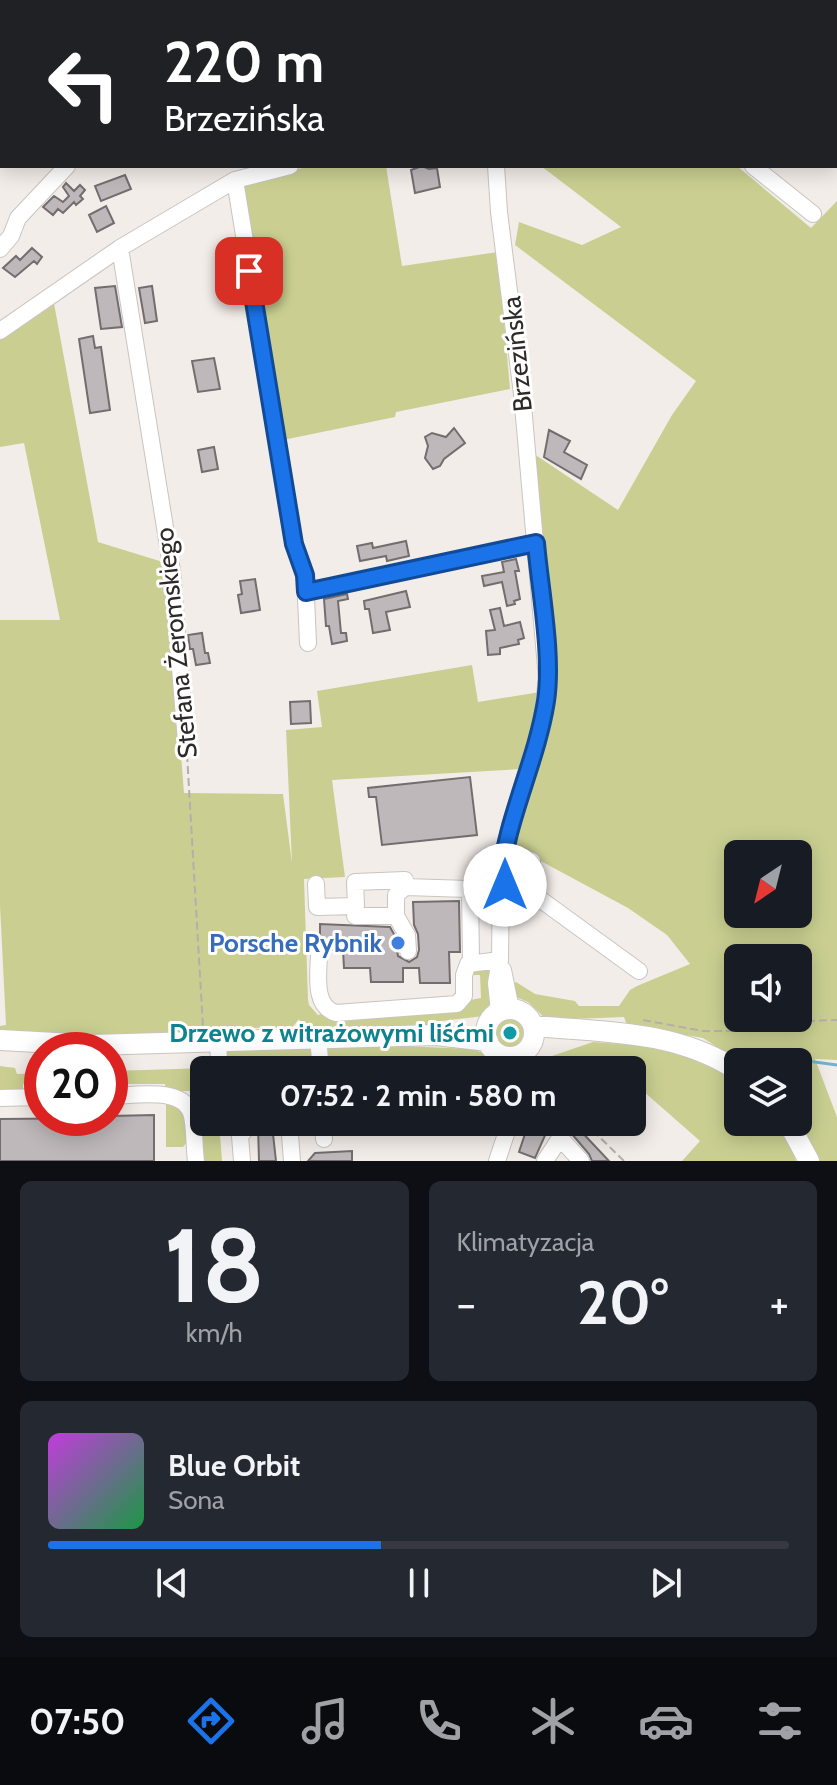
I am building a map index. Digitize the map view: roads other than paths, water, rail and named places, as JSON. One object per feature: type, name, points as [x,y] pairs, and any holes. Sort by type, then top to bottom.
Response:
[{"type":"main road","points":[[128,1045],[459,1034],[509,1041],[612,1034],[673,1041],[703,1051],[724,1063]]},
{"type":"main road","points":[[0,1040],[24,1042]]},
{"type":"main road","points":[[0,1052],[24,1044]]},
{"type":"main road","points":[[796,1136],[809,1161]]},
{"type":"street","points":[[0,249],[9,239],[18,218],[65,168]]},
{"type":"street","points":[[0,331],[120,248],[235,180],[282,168]]},
{"type":"street","name":"Brzezińska","points":[[496,168],[499,212],[520,366],[547,691],[541,726],[505,849],[500,887],[500,960],[509,1041]]},
{"type":"street","points":[[756,168],[813,214]]},
{"type":"street","points":[[235,180],[294,544],[305,575],[308,643]]},
{"type":"street","name":"Stefana Żeromskiego","points":[[120,248],[172,571],[186,741]]},
{"type":"street","points":[[306,592],[536,543]]},
{"type":"street","points":[[505,849],[532,861],[522,886]]},
{"type":"street","points":[[316,884],[317,907],[356,906],[355,882],[405,880],[405,887]]},
{"type":"street","points":[[408,951],[407,935],[396,916],[396,895],[405,887],[522,886],[639,971]]},
{"type":"street","points":[[319,952],[320,1000],[329,1011],[339,1013],[457,1004],[464,998],[464,975],[471,961],[470,888]]},
{"type":"street","points":[[355,916],[396,916]]},
{"type":"street","points":[[471,961],[500,960]]},
{"type":"street","points":[[318,1038],[319,1056]]},
{"type":"street","points":[[211,1042],[217,1056]]},
{"type":"street","points":[[128,1096],[179,1099],[191,1113],[196,1161]]},
{"type":"street","points":[[0,1098],[24,1097]]},
{"type":"street","points":[[240,1136],[242,1161]]},
{"type":"street","points":[[290,1136],[292,1161]]},
{"type":"street","points":[[497,1161],[504,1136]]},
{"type":"street","points":[[545,1161],[560,1138],[581,1161]]},
{"type":"waterway","points":[[812,1062],[837,1065]]},
{"type":"place","name":"Porsche Rybnik","points":[[398,943]]},
{"type":"place","name":"Drzewo z witrażowymi liśćmi","points":[[510,1033]]}]
